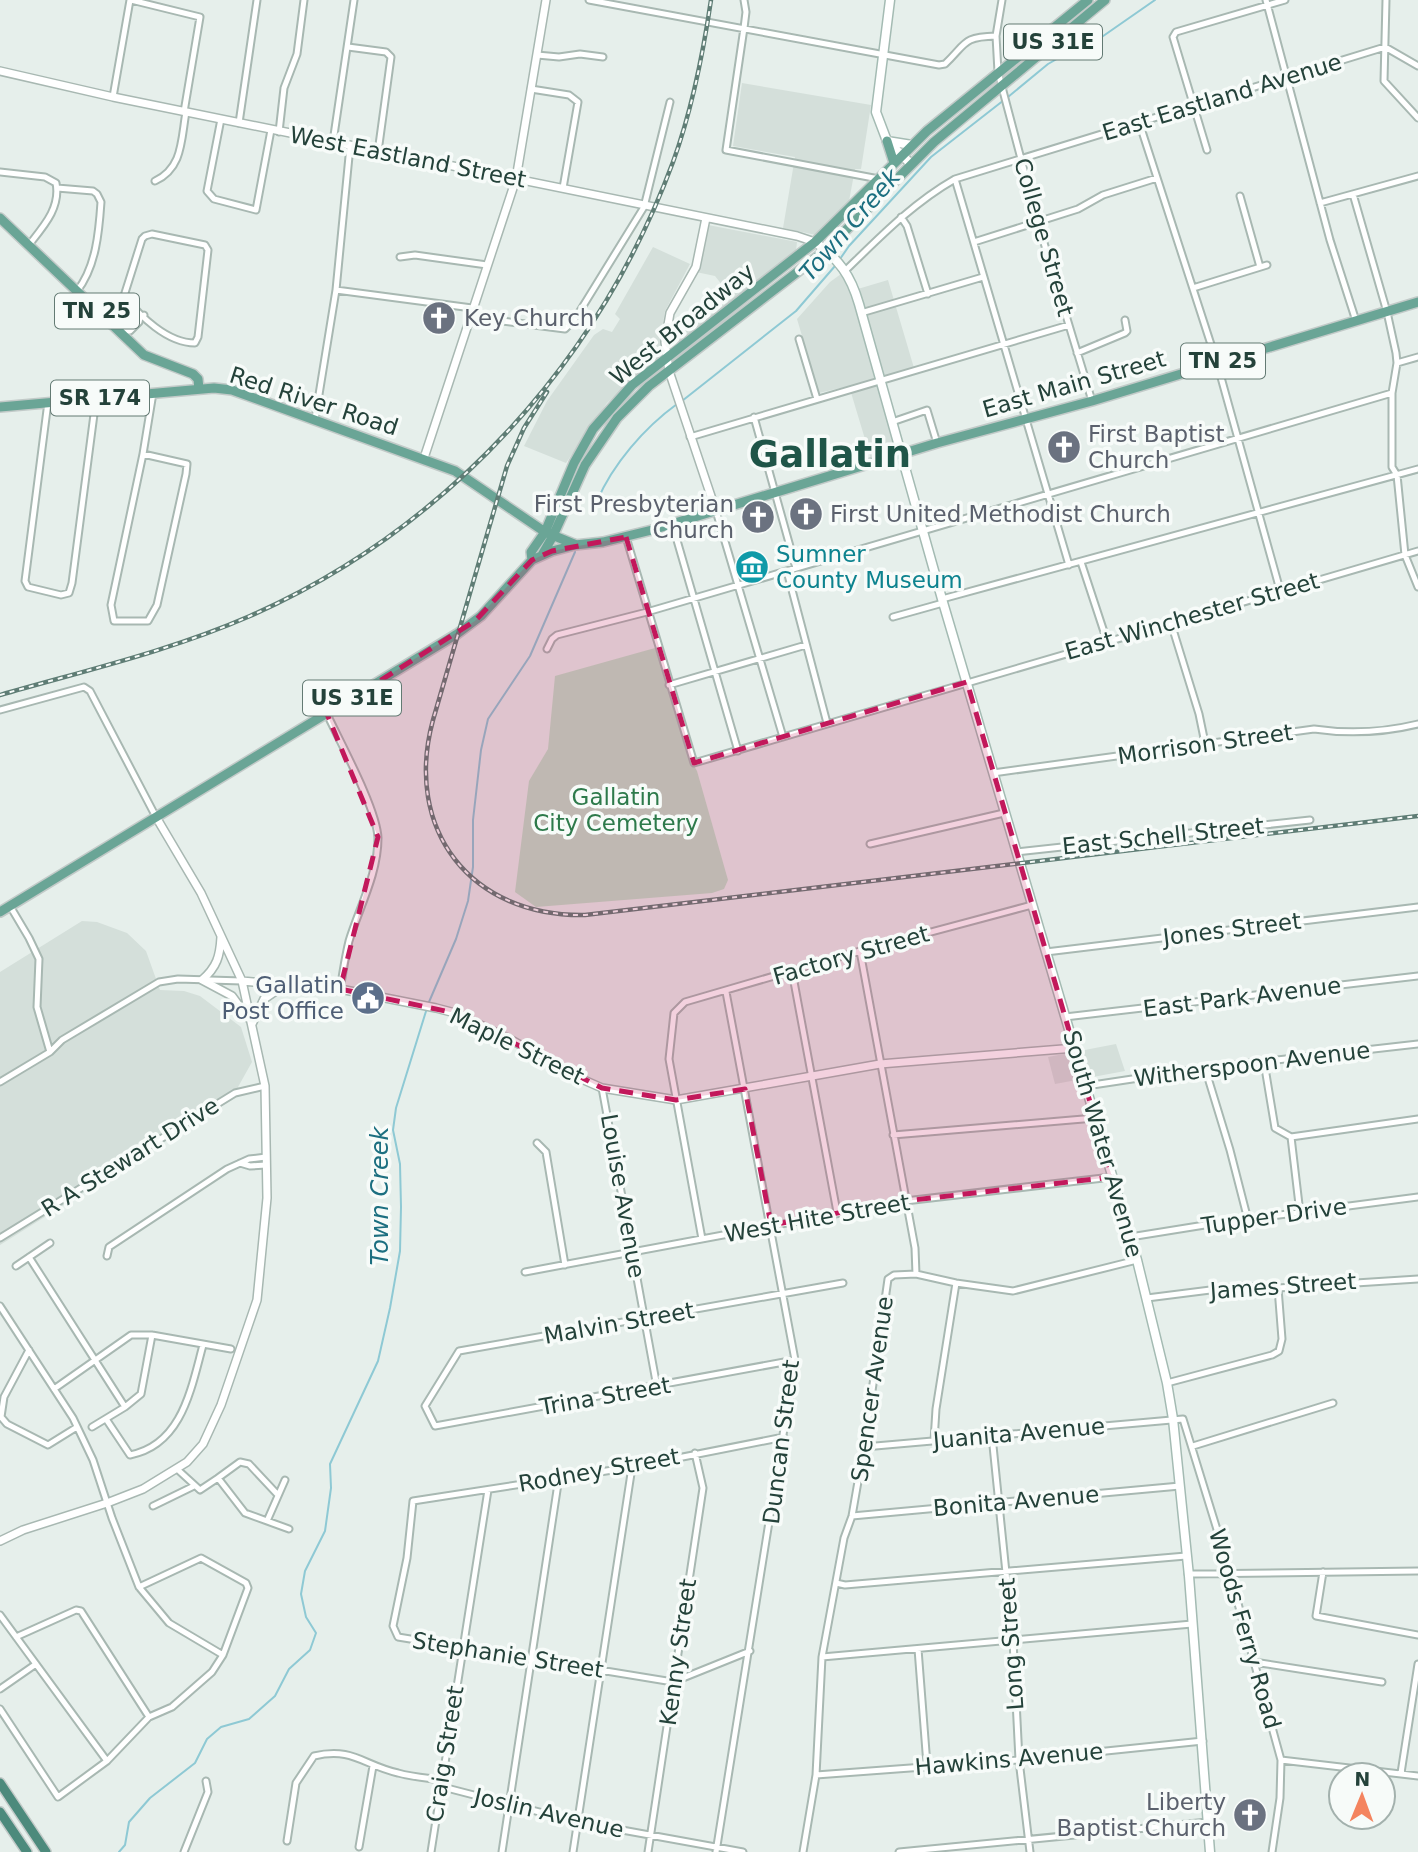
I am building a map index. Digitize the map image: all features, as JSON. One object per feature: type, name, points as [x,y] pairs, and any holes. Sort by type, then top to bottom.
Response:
[{"type":"highway","points":[[0,1783],[46,1852]]},
{"type":"highway","points":[[0,1812],[27,1852]]},
{"type":"main road","points":[[890,0],[876,112],[881,130],[897,159],[911,164]]},
{"type":"main road","name":"US 31E","points":[[815,242],[912,145],[1088,0]]},
{"type":"main road","name":"US 31E","points":[[829,253],[934,142],[1003,89],[1105,0]]},
{"type":"main road","points":[[887,141],[912,145]]},
{"type":"main road","name":"Red River Road","points":[[0,218],[151,359],[193,374],[198,379],[200,389],[232,390],[424,458],[464,475],[549,534],[575,545]]},
{"type":"main road","points":[[815,242],[844,268]]},
{"type":"main road","name":"West Broadway","points":[[536,559],[531,552],[549,534],[574,463],[590,434],[632,385],[815,242]]},
{"type":"main road","name":"West Broadway","points":[[669,371],[829,253]]},
{"type":"main road","name":"South Water Avenue","points":[[844,268],[851,279],[1004,813],[1137,1259],[1167,1383],[1174,1419],[1203,1741],[1210,1852]]},
{"type":"main road","name":"East Main Street","points":[[901,453],[1092,401],[1356,321],[1386,308],[1418,302]]},
{"type":"main road","name":"US 31E","points":[[549,534],[584,465],[617,418],[649,386],[669,371]]},
{"type":"main road","name":"SR 174","points":[[0,407],[200,389]]},
{"type":"main road","points":[[590,434],[601,440]]},
{"type":"main road","name":"TN 25","points":[[575,545],[598,544],[626,537],[901,453]]},
{"type":"main road","points":[[536,559],[552,551],[575,545]]},
{"type":"main road","name":"US 31E","points":[[0,912],[475,621],[536,559]]},
{"type":"street","points":[[113,97],[130,0],[200,17],[175,164],[166,176],[155,181]]},
{"type":"street","points":[[166,8],[167,0]]},
{"type":"street","points":[[239,123],[257,0]]},
{"type":"street","points":[[221,119],[208,191],[214,199],[256,210],[284,88],[297,54],[304,0]]},
{"type":"street","points":[[333,142],[354,0]]},
{"type":"street","points":[[424,458],[516,179],[546,0]]},
{"type":"street","points":[[589,0],[939,65],[945,64],[965,42],[976,37],[996,36]]},
{"type":"street","points":[[744,0],[746,12],[726,150],[876,182]]},
{"type":"street","name":"College Street","points":[[1002,0],[996,36],[998,72],[1038,223],[1092,401]]},
{"type":"street","points":[[1207,150],[1173,37],[1177,32],[1267,3],[1285,0]]},
{"type":"street","points":[[1386,0],[1384,80],[1418,118]]},
{"type":"street","points":[[1267,3],[1320,203],[1356,321]]},
{"type":"street","points":[[348,47],[386,52],[391,57],[378,152]]},
{"type":"street","points":[[1385,47],[1418,66]]},
{"type":"street","name":"East Eastland Avenue","points":[[844,268],[930,193],[955,179],[1385,47]]},
{"type":"street","points":[[537,55],[559,57],[580,54],[603,57]]},
{"type":"street","name":"West Eastland Street","points":[[0,71],[275,131],[797,236],[815,242]]},
{"type":"street","points":[[531,89],[569,95],[578,102],[563,188]]},
{"type":"street","points":[[470,317],[565,329],[575,319],[644,206],[670,102]]},
{"type":"street","points":[[1139,122],[1217,363],[1280,590]]},
{"type":"street","points":[[315,419],[336,290],[350,146]]},
{"type":"street","points":[[0,172],[53,179],[57,188],[50,219],[28,246]]},
{"type":"street","points":[[1320,203],[1418,176]]},
{"type":"street","points":[[974,242],[1038,223],[1078,209],[1103,195],[1157,178]]},
{"type":"street","points":[[955,179],[1069,565]]},
{"type":"street","points":[[57,188],[93,191],[102,202],[93,258],[86,279],[77,291]]},
{"type":"street","points":[[1353,194],[1386,308],[1397,363],[1392,393],[1392,467],[1397,475],[1405,555],[1418,587]]},
{"type":"street","points":[[1193,288],[1263,266],[1240,196]]},
{"type":"street","points":[[901,217],[907,226],[928,294]]},
{"type":"street","points":[[706,218],[696,267],[670,313],[665,342],[666,359],[677,399],[716,510],[783,737]]},
{"type":"street","points":[[152,234],[205,245],[208,250],[197,341],[191,344],[172,338],[142,316],[124,296],[145,236],[152,234]]},
{"type":"street","points":[[400,257],[415,256],[487,265]]},
{"type":"street","points":[[861,313],[983,277]]},
{"type":"street","points":[[336,290],[472,308]]},
{"type":"street","points":[[125,333],[130,331],[142,316]]},
{"type":"street","points":[[1077,353],[1125,334],[1125,320]]},
{"type":"street","points":[[690,437],[1069,325]]},
{"type":"street","points":[[799,339],[817,399]]},
{"type":"street","points":[[1397,363],[1418,357]]},
{"type":"street","points":[[143,454],[187,464],[186,474],[157,605],[148,621],[114,621],[111,605],[153,393]]},
{"type":"street","points":[[547,649],[557,635],[647,612],[1237,436],[1392,393]]},
{"type":"street","points":[[48,402],[24,581],[28,587],[61,595],[69,593],[72,583],[96,398]]},
{"type":"street","points":[[892,422],[928,410],[937,443]]},
{"type":"street","points":[[754,417],[796,568]]},
{"type":"street","points":[[893,617],[1069,565],[1418,469]]},
{"type":"street","points":[[672,523],[738,751]]},
{"type":"street","points":[[626,537],[669,685],[806,645]]},
{"type":"street","name":"East Winchester Street","points":[[669,685],[694,763],[1418,551]]},
{"type":"street","points":[[1081,562],[1107,641]]},
{"type":"street","points":[[786,571],[827,723]]},
{"type":"street","points":[[1171,623],[1199,714],[1205,743]]},
{"type":"street","points":[[0,710],[84,687],[90,691],[156,817],[201,893],[242,981],[252,1025],[265,1086],[267,1198],[257,1300],[215,1419],[203,1444],[187,1462],[145,1488],[23,1530],[0,1541]]},
{"type":"street","points":[[327,714],[362,788],[378,837],[376,861],[347,950],[340,989]]},
{"type":"street","name":"Morrison Street","points":[[993,773],[1314,729],[1340,732],[1382,730],[1418,724]]},
{"type":"street","points":[[870,844],[1004,813]]},
{"type":"street","name":"East Schell Street","points":[[1016,852],[1310,820]]},
{"type":"street","name":"Factory Street","points":[[676,1100],[669,1059],[674,1013],[685,1002],[1032,905]]},
{"type":"street","points":[[10,906],[39,959],[37,1007],[50,1052]]},
{"type":"street","name":"Jones Street","points":[[1046,952],[1418,907]]},
{"type":"street","points":[[202,980],[215,968],[222,937]]},
{"type":"street","name":"Spencer Avenue","points":[[803,1852],[816,1775],[822,1657],[844,1538],[852,1516],[888,1279],[894,1275],[916,1274],[915,1248],[860,951]]},
{"type":"street","points":[[792,971],[837,1212]]},
{"type":"street","name":"East Park Avenue","points":[[1065,1017],[1418,976]]},
{"type":"street","points":[[0,1082],[50,1052],[62,1040],[159,982],[178,979],[242,981]]},
{"type":"street","points":[[202,980],[236,999],[252,1025]]},
{"type":"street","name":"Maple Street","points":[[242,981],[340,989],[419,1003],[455,1013],[603,1088],[676,1100],[880,1064],[1075,1048]]},
{"type":"street","points":[[252,1025],[264,999],[284,985]]},
{"type":"street","name":"Duncan Street","points":[[717,1850],[795,1360],[726,992]]},
{"type":"street","name":"Witherspoon Avenue","points":[[1086,1086],[1205,1068],[1418,1044]]},
{"type":"street","points":[[1264,1062],[1275,1128],[1291,1137],[1418,1119]]},
{"type":"street","points":[[1205,1068],[1248,1220]]},
{"type":"street","name":"R A Stewart Drive","points":[[0,1238],[235,1093],[265,1086]]},
{"type":"street","name":"Louise Avenue","points":[[603,1088],[657,1387]]},
{"type":"street","points":[[676,1100],[702,1239]]},
{"type":"street","points":[[893,1135],[1095,1118]]},
{"type":"street","points":[[1291,1137],[1300,1213]]},
{"type":"street","points":[[537,1143],[546,1152],[565,1265]]},
{"type":"street","points":[[107,1256],[109,1247],[240,1163],[250,1166],[266,1161]]},
{"type":"street","name":"West Hite Street","points":[[525,1272],[837,1212],[905,1201],[1112,1177]]},
{"type":"street","name":"Tupper Drive","points":[[1130,1237],[1418,1197]]},
{"type":"street","points":[[16,1266],[51,1243]]},
{"type":"street","points":[[29,1257],[125,1407]]},
{"type":"street","points":[[916,1274],[1013,1291],[1137,1259]]},
{"type":"street","name":"James Street","points":[[1147,1298],[1242,1286],[1279,1288],[1418,1279]]},
{"type":"street","name":"Malvin Street","points":[[425,1406],[459,1351],[843,1283]]},
{"type":"street","points":[[934,1441],[936,1409],[956,1283]]},
{"type":"street","points":[[1167,1383],[1279,1351],[1282,1339],[1279,1288]]},
{"type":"street","points":[[0,1306],[77,1427],[93,1460],[139,1587],[169,1623],[223,1655]]},
{"type":"street","points":[[54,1389],[131,1335],[152,1335],[231,1349]]},
{"type":"street","points":[[92,1427],[141,1394],[152,1335]]},
{"type":"street","points":[[106,1419],[130,1455],[153,1447],[180,1417],[190,1394],[202,1345]]},
{"type":"street","points":[[29,1350],[4,1397],[1,1417],[7,1424],[48,1445],[77,1427]]},
{"type":"street","name":"Trina Street","points":[[425,1406],[435,1426],[795,1360]]},
{"type":"street","points":[[1192,1446],[1333,1403]]},
{"type":"street","name":"Juanita Avenue","points":[[864,1447],[1174,1419]]},
{"type":"street","name":"Woods Ferry Road","points":[[1174,1419],[1183,1419],[1185,1423],[1281,1760],[1272,1852]]},
{"type":"street","name":"Long Street","points":[[992,1436],[1013,1641],[1019,1760],[1030,1852]]},
{"type":"street","name":"Rodney Street","points":[[413,1501],[632,1466],[784,1437]]},
{"type":"street","name":"Kenny Street","points":[[648,1852],[703,1488],[695,1453]]},
{"type":"street","points":[[177,1469],[200,1490],[240,1462],[249,1464],[278,1495]]},
{"type":"street","points":[[573,1852],[632,1466]]},
{"type":"street","points":[[502,1852],[559,1477]]},
{"type":"street","points":[[218,1478],[245,1513],[289,1529]]},
{"type":"street","points":[[267,1521],[285,1480]]},
{"type":"street","points":[[153,1506],[194,1486]]},
{"type":"street","name":"Bonita Avenue","points":[[852,1516],[1180,1486]]},
{"type":"street","name":"Craig Street","points":[[431,1852],[488,1490]]},
{"type":"street","name":"Stephanie Street","points":[[413,1501],[407,1558],[393,1626],[398,1637],[673,1682]]},
{"type":"street","points":[[836,1583],[845,1585],[1186,1556]]},
{"type":"street","points":[[0,1709],[58,1797],[107,1761],[149,1717],[172,1707],[187,1696],[212,1672],[223,1655],[248,1588],[243,1580],[201,1558],[139,1587]]},
{"type":"street","points":[[1188,1574],[1418,1571]]},
{"type":"street","points":[[1323,1572],[1316,1616],[1418,1635]]},
{"type":"street","points":[[16,1637],[76,1610],[81,1611],[149,1717]]},
{"type":"street","points":[[0,1615],[107,1761]]},
{"type":"street","points":[[822,1657],[1192,1624]]},
{"type":"street","points":[[918,1649],[927,1765]]},
{"type":"street","points":[[673,1682],[750,1651]]},
{"type":"street","points":[[1254,1662],[1382,1682]]},
{"type":"street","points":[[0,1689],[36,1664]]},
{"type":"street","points":[[1401,1773],[1418,1664]]},
{"type":"street","points":[[1409,1714],[1418,1716]]},
{"type":"street","name":"Hawkins Avenue","points":[[816,1775],[1019,1760],[1203,1741]]},
{"type":"street","name":"Joslin Avenue","points":[[287,1841],[296,1783],[314,1756],[342,1753],[359,1757],[373,1766],[440,1783],[509,1805],[717,1850],[743,1852]]},
{"type":"street","points":[[1281,1760],[1418,1776]]},
{"type":"street","points":[[359,1847],[373,1766]]},
{"type":"street","points":[[184,1852],[208,1792],[206,1781]]},
{"type":"street","points":[[900,1852],[1208,1822]]},
{"type":"highlighted area","points":[[626,537],[694,763],[967,682],[1112,1177],[905,1201],[771,1225],[745,1089],[676,1100],[602,1088],[455,1013],[340,989],[378,837],[327,714],[475,621],[532,560],[552,551]]},
{"type":"shaded area","points":[[742,83],[871,105],[861,169],[855,169],[849,201],[816,235],[783,228],[795,157],[733,146]]},
{"type":"shaded area","points":[[708,225],[797,242],[796,251],[607,403],[566,463],[524,446],[547,401],[594,335],[603,329],[612,332],[620,319],[615,314],[653,247],[690,264],[665,311],[661,334],[670,342],[730,295],[715,276],[696,272],[702,259]]},
{"type":"shaded area","points":[[841,274],[851,291],[888,280],[914,368],[877,379],[898,451],[871,459],[849,386],[819,393],[797,319],[830,282]]},
{"type":"shaded area","points":[[82,921],[97,922],[127,933],[146,951],[160,990],[184,991],[200,996],[241,1027],[252,1062],[238,1087],[243,1093],[0,1245],[0,972]]},
{"type":"shaded area","points":[[1116,1044],[1125,1071],[1055,1084],[1048,1057]]},
{"type":"green space","name":"Gallatin City Cemetery","points":[[655,648],[690,759],[697,771],[728,880],[724,889],[712,893],[536,907],[515,892],[529,781],[548,749],[555,676]]},
{"type":"waterway","name":"Town Creek","points":[[1008,97],[1048,64],[1096,41],[1155,0]]},
{"type":"waterway","name":"Town Creek","points":[[840,259],[931,157],[1004,100]]},
{"type":"waterway","name":"Town Creek","points":[[682,401],[796,311],[835,266]]},
{"type":"waterway","name":"Town Creek","points":[[597,501],[631,448],[653,424],[677,404]]},
{"type":"waterway","name":"Town Creek","points":[[429,1002],[456,939],[468,901],[473,867],[473,820],[481,750],[488,719],[530,656],[575,552]]},
{"type":"waterway","name":"Town Creek","points":[[119,1852],[125,1845],[129,1822],[150,1798],[195,1763],[207,1739],[221,1727],[249,1719],[275,1696],[289,1669],[310,1650],[316,1633],[306,1617],[301,1594],[305,1571],[325,1531],[331,1488],[330,1464],[378,1361],[390,1308],[400,1251],[401,1207],[400,1164],[393,1130],[396,1108],[427,1008]]},
{"type":"railway","points":[[0,695],[158,650],[250,616],[322,580],[389,536],[451,487],[508,431],[559,371],[603,305],[642,235],[673,162],[686,122],[711,0]]},
{"type":"railway","points":[[547,392],[524,428],[507,466],[433,720],[426,760],[428,797],[438,831],[455,860],[479,883],[509,901],[545,912],[585,915],[1418,816]]},
{"type":"place","name":"Key Church","points":[[439,318]]},
{"type":"place","name":"First Baptist Church","points":[[1064,447]]},
{"type":"place","name":"First United Methodist Church","points":[[806,514]]},
{"type":"place","name":"First Presbyterian Church","points":[[758,517]]},
{"type":"place","name":"Sumner County Museum","points":[[752,567]]},
{"type":"place","name":"Gallatin Post Office","points":[[368,998]]},
{"type":"place","name":"Liberty Baptist Church","points":[[1250,1815]]},
{"type":"district","name":"Gallatin","points":[[830,454]]}]
